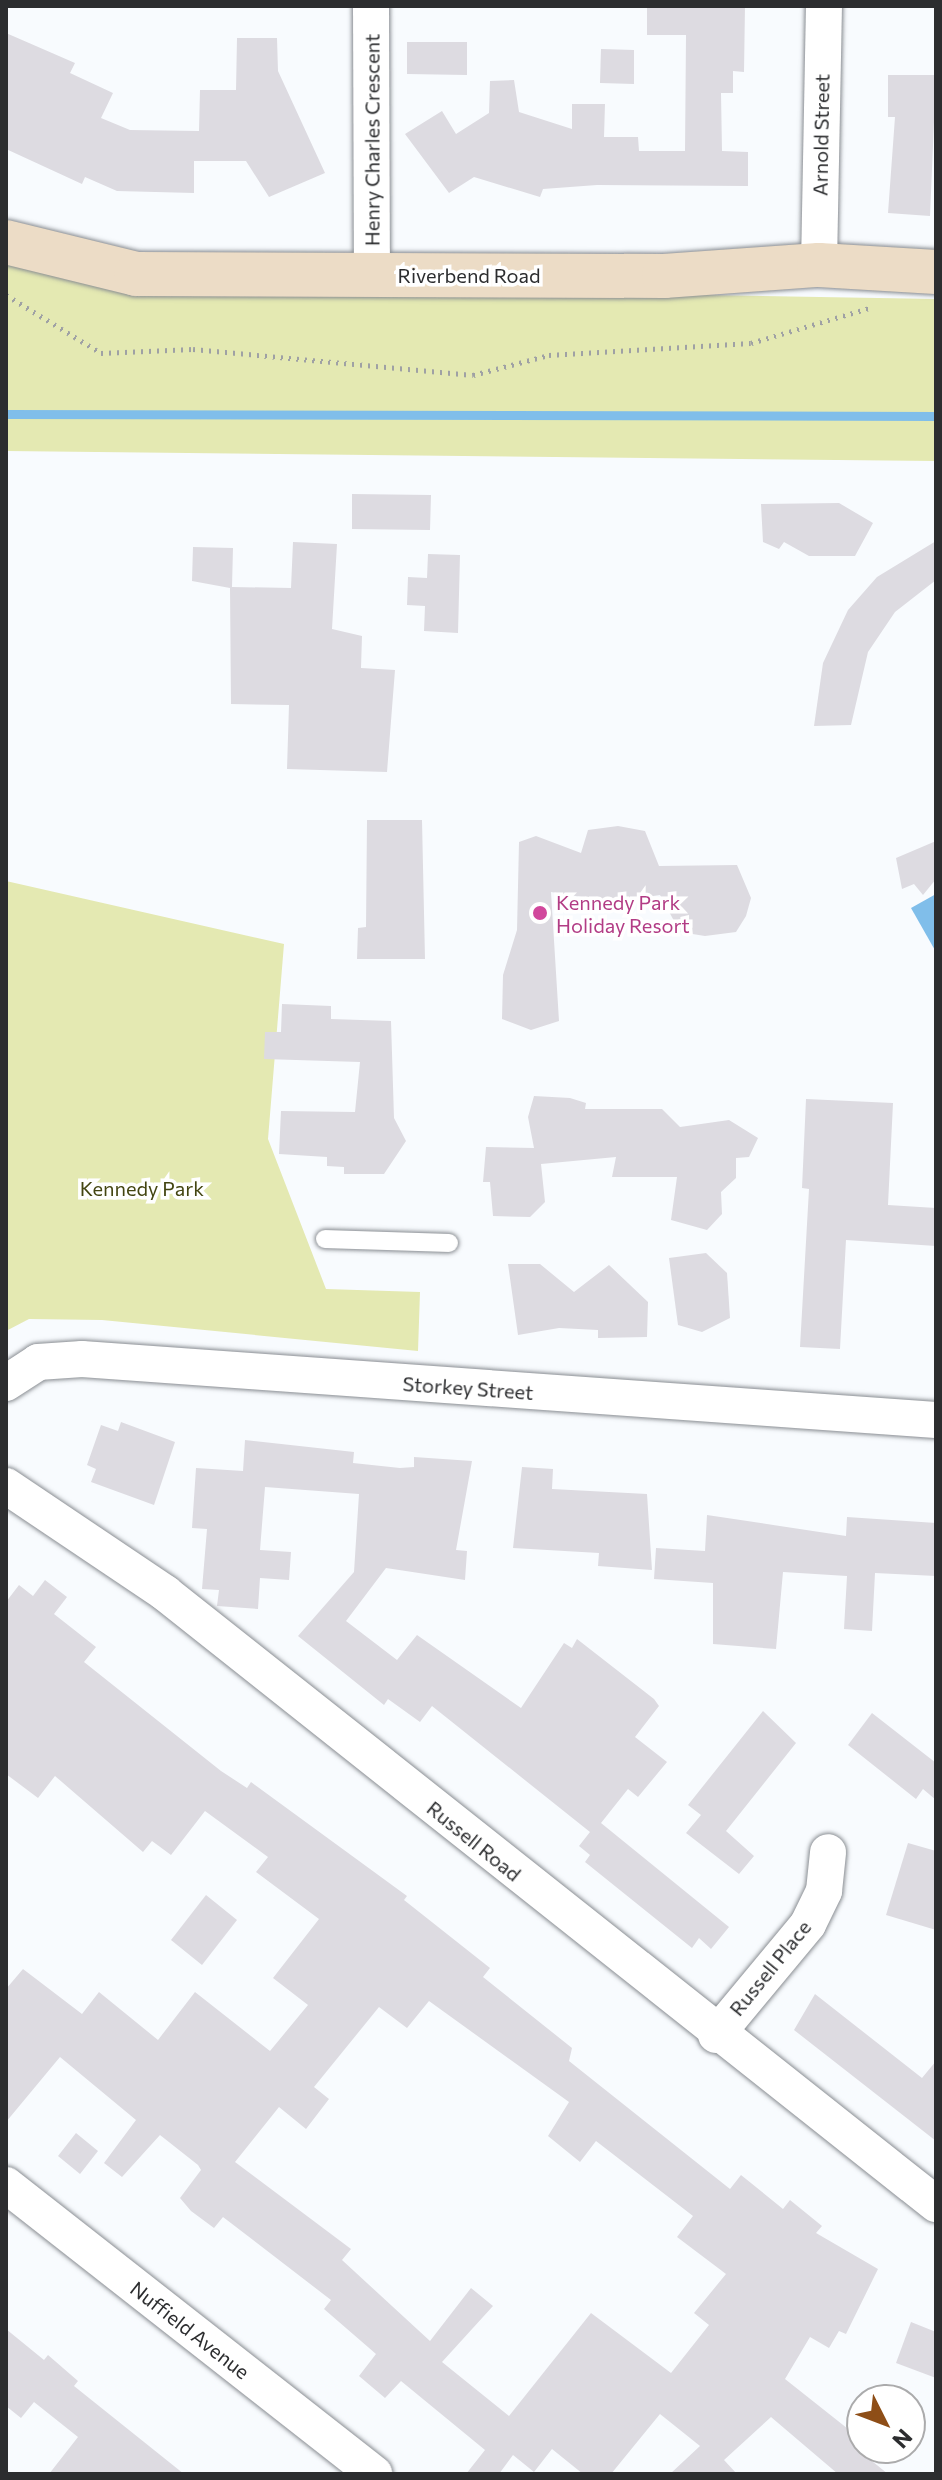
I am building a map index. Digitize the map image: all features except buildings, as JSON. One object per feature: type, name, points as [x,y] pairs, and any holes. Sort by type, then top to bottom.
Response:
[{"type":"main road","name":"Riverbend Road","points":[[6,242],[136,274],[664,276],[819,265],[936,272]]},
{"type":"street","name":"Henry Charles Crescent","points":[[371,6],[372,274]]},
{"type":"street","name":"Arnold Street","points":[[819,265],[824,6]]},
{"type":"street","name":"Storkey Street","points":[[6,1383],[38,1362],[82,1359],[936,1420]]},
{"type":"street","name":"Russell Road","points":[[6,1486],[165,1593],[716,2035],[936,2204]]},
{"type":"street","name":"Russell Place","points":[[716,2035],[808,1924],[824,1891],[828,1852]]},
{"type":"street","name":"Nuffield Avenue","points":[[6,2185],[374,2474]]},
{"type":"lane","points":[[325,1239],[449,1243]]},
{"type":"path","points":[[6,295],[101,353],[193,349],[473,375],[549,355],[751,343],[882,308]]},
{"type":"green space","points":[[6,257],[102,285],[936,299],[936,461],[6,451]]},
{"type":"green space","name":"Kennedy Park","points":[[6,881],[284,944],[268,1139],[326,1289],[420,1292],[418,1351],[102,1320],[29,1319],[6,1331]]},
{"type":"water","points":[[936,894],[936,952],[911,908]]},
{"type":"waterway","points":[[6,414],[936,416]]},
{"type":"place","name":"Kennedy Park Holiday Resort","points":[[540,913]]}]
